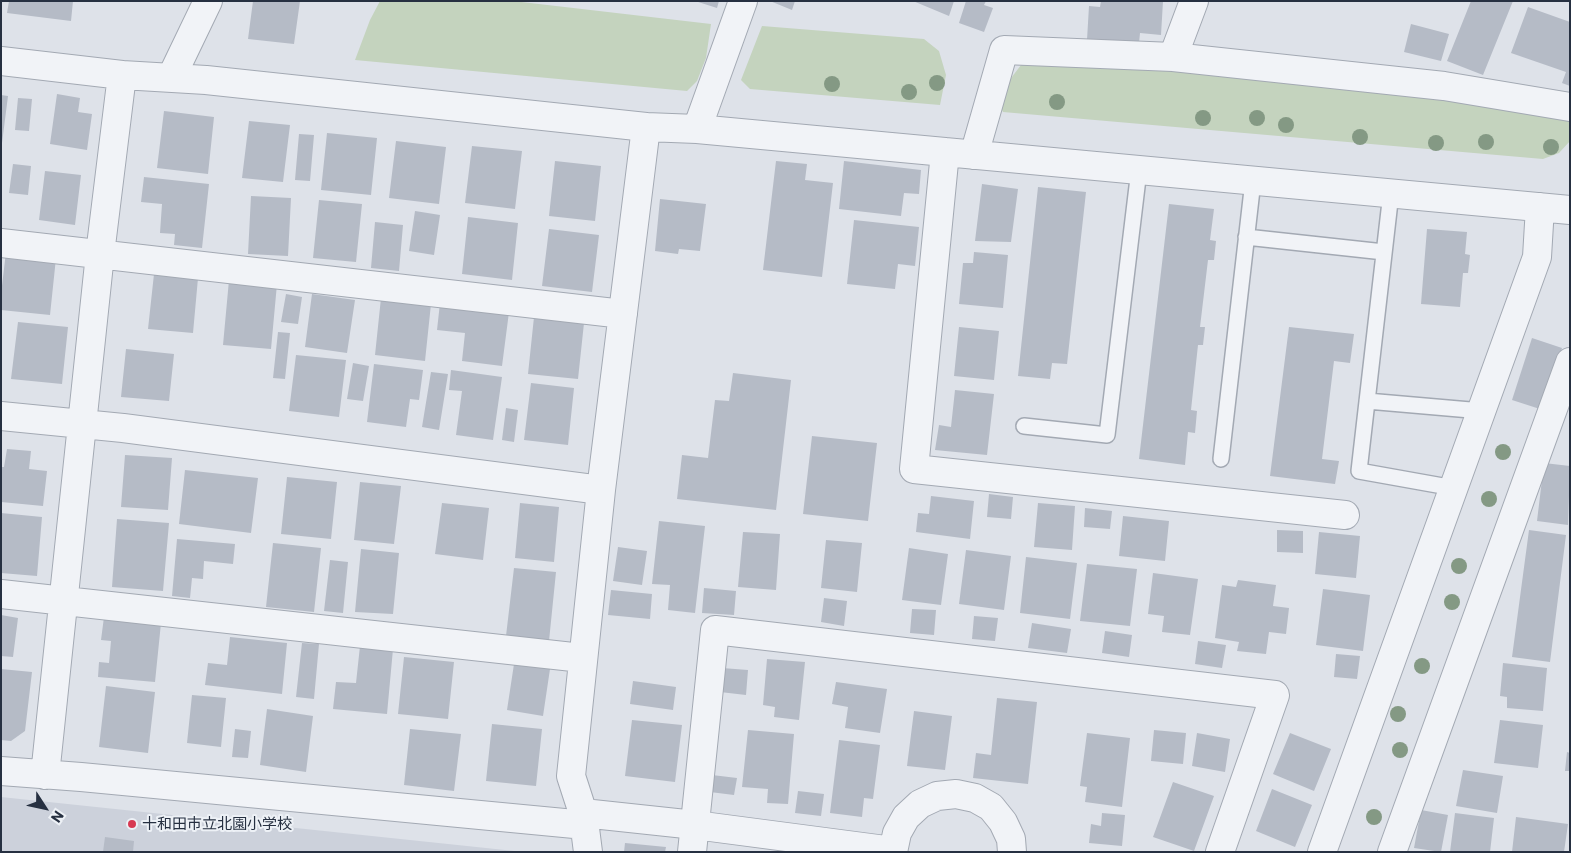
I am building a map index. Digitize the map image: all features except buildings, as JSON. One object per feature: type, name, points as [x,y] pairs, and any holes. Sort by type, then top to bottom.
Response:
[{"type":"street","points":[[171,78],[208,1]]},
{"type":"street","points":[[697,129],[743,1]]},
{"type":"street","points":[[1173,57],[1194,1]]},
{"type":"street","points":[[974,155],[1004,50],[1173,57],[1444,86],[1570,107]]},
{"type":"street","points":[[1,61],[122,76],[236,83],[646,127],[697,129],[1570,210]]},
{"type":"street","points":[[45,775],[100,254],[122,76]]},
{"type":"street","points":[[588,852],[584,819],[570,776],[601,490],[646,127]]},
{"type":"street","points":[[945,152],[914,469],[1345,515]]},
{"type":"street","points":[[1322,852],[1537,257],[1540,207]]},
{"type":"street","points":[[1,244],[623,314]]},
{"type":"street","points":[[1392,852],[1570,362]]},
{"type":"street","points":[[1,416],[123,428],[601,490]]},
{"type":"street","points":[[1,594],[582,658]]},
{"type":"street","points":[[692,852],[715,630],[1274,695],[1220,852]]},
{"type":"street","points":[[1,771],[584,819],[694,825],[893,852],[897,833],[906,817],[920,804],[937,796],[956,794],[974,798],[991,808],[1004,822],[1011,838],[1012,852]]},
{"type":"lane","points":[[1024,426],[1107,435],[1139,170]]},
{"type":"lane","points":[[1221,459],[1253,181]]},
{"type":"lane","points":[[1391,193],[1359,471],[1454,488]]},
{"type":"lane","points":[[1246,237],[1384,252]]},
{"type":"lane","points":[[1367,401],[1482,410]]},
{"type":"shaded area","name":"十和田市立北園小学校","points":[[1,797],[524,852],[1,852]]},
{"type":"green space","points":[[380,1],[513,1],[711,24],[706,58],[697,81],[687,91],[355,60],[370,20]]},
{"type":"green space","points":[[762,26],[924,39],[939,51],[946,75],[940,105],[750,89],[741,80]]},
{"type":"green space","points":[[1036,58],[1229,69],[1570,118],[1570,141],[1559,153],[1543,159],[1003,112],[1000,106],[1002,90],[1021,65]]},
{"type":"place","name":"十和田市立北園小学校","points":[[132,824]]}]
